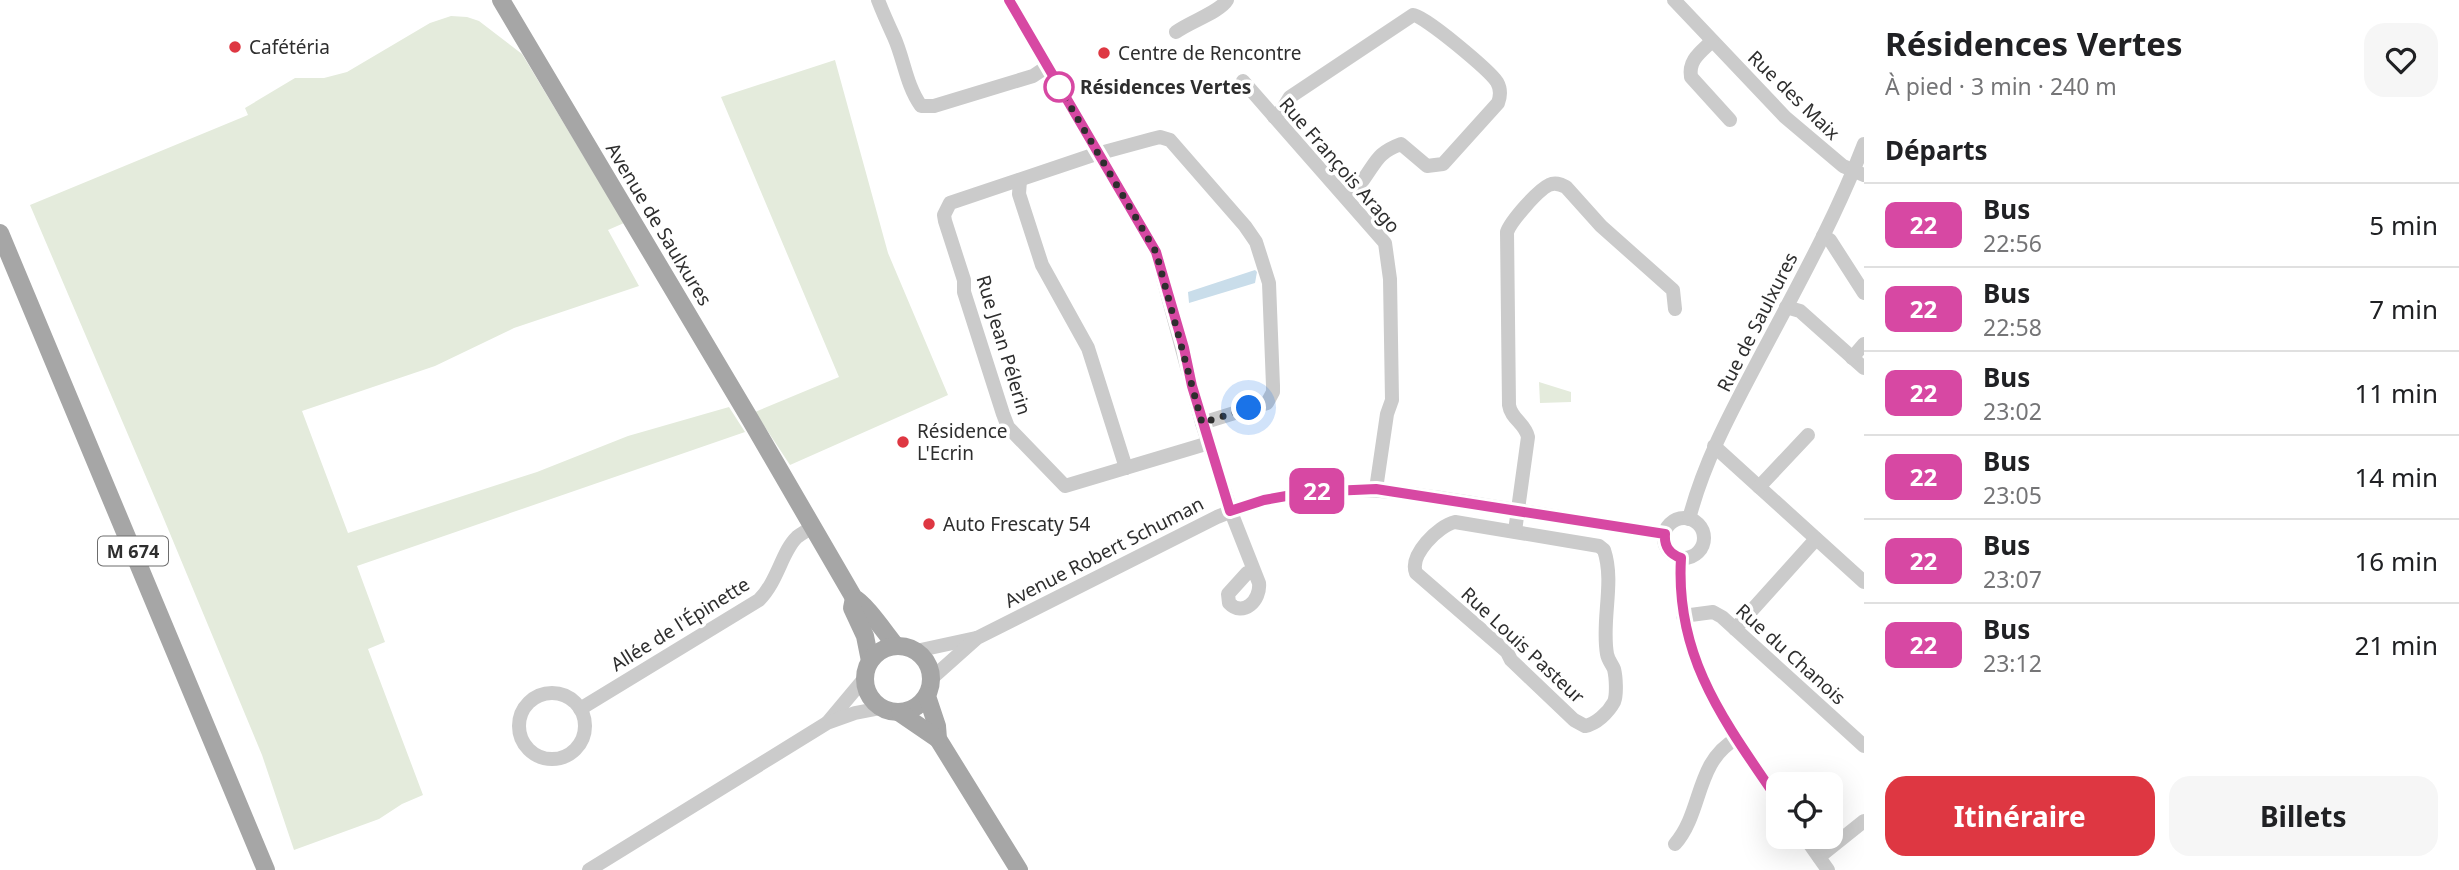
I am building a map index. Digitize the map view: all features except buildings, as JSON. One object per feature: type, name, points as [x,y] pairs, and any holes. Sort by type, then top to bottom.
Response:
[{"type":"main road","name":"Avenue de Saulxures","points":[[501,0],[854,598]]},
{"type":"main road","name":"M 674","points":[[0,233],[266,870]]},
{"type":"main road","points":[[870,661],[865,636],[852,608],[854,598],[862,601],[880,628],[897,646],[916,651],[929,668],[929,687],[938,739]]},
{"type":"main road","points":[[897,646],[877,653],[870,661],[864,680],[867,693],[881,708],[900,713],[938,739],[1019,870]]},
{"type":"main road","points":[[900,713],[920,704],[929,687]]},
{"type":"street","points":[[878,0],[913,95],[921,106],[934,106],[1033,76],[1048,66]]},
{"type":"street","points":[[1009,0],[1156,252],[1202,423],[1230,511],[1254,572]]},
{"type":"street","points":[[1176,32],[1189,22],[1223,6],[1227,0]]},
{"type":"street","name":"Rue des Maix","points":[[1674,0],[1785,117],[1838,162],[1859,173]]},
{"type":"street","points":[[1274,117],[1282,110],[1290,96],[1413,15],[1424,18],[1450,41],[1460,46],[1495,79],[1500,95],[1498,103],[1443,163],[1427,166],[1401,144],[1386,150],[1346,197]]},
{"type":"street","points":[[1712,41],[1693,59],[1689,69],[1690,77],[1730,120]]},
{"type":"street","name":"Rue François Arago","points":[[1243,81],[1346,197],[1385,243],[1388,251],[1392,400],[1387,414],[1376,489]]},
{"type":"street","name":"Rue Jean Pélerin","points":[[1202,423],[1267,403],[1270,398],[1273,386],[1269,283],[1256,242],[1170,139],[1160,137],[1099,154],[950,203],[944,215],[964,280],[964,292],[1008,427],[1065,486],[1209,443]]},
{"type":"street","name":"Rue de Saulxures","points":[[1689,519],[1695,494],[1714,446],[1823,236],[1859,173],[1864,144]]},
{"type":"street","points":[[1020,180],[1019,194],[1042,265],[1088,348],[1126,468]]},
{"type":"street","points":[[1515,531],[1528,437],[1525,428],[1512,415],[1509,405],[1507,232],[1512,222],[1546,186],[1558,183],[1566,187],[1601,226],[1673,290],[1675,309]]},
{"type":"street","points":[[1823,236],[1830,240],[1864,293]]},
{"type":"street","points":[[1786,307],[1800,311],[1864,368]]},
{"type":"street","points":[[1852,358],[1864,344]]},
{"type":"street","points":[[1759,487],[1808,435]]},
{"type":"street","points":[[1714,446],[1864,582]]},
{"type":"street","name":"Avenue Robert Schuman","points":[[916,651],[977,638],[1230,511],[1298,493],[1347,488],[1376,489],[1665,534]]},
{"type":"street","points":[[1689,519],[1702,528],[1704,541],[1701,550],[1695,555],[1681,558],[1669,551],[1664,540],[1665,534],[1673,522],[1689,519]]},
{"type":"street","name":"Rue Louis Pasteur","points":[[1449,523],[1515,531],[1599,545],[1605,554],[1607,654],[1614,669],[1615,697],[1593,724],[1585,726],[1574,720],[1511,660],[1507,652],[1418,576],[1414,569],[1418,554],[1449,523]]},
{"type":"street","name":"Allée de l'Épinette","points":[[580,709],[759,600],[774,582],[791,545],[797,537],[812,527]]},
{"type":"street","points":[[1735,629],[1816,539]]},
{"type":"street","points":[[1681,558],[1683,616],[1697,668],[1716,707],[1766,783]]},
{"type":"street","name":"Rue du Chanois","points":[[1683,616],[1713,612],[1864,746]]},
{"type":"street","name":"Avenue Robert Schuman","points":[[929,687],[977,638]]},
{"type":"street","points":[[827,723],[864,680]]},
{"type":"street","points":[[559,694],[567,697],[580,709],[585,726],[584,735],[580,744],[567,755],[558,759],[541,757],[526,747],[521,739],[519,722],[522,713],[533,699],[541,695],[559,694]]},
{"type":"street","points":[[589,870],[827,723],[855,713],[881,708]]},
{"type":"street","points":[[1675,844],[1688,823],[1713,760],[1721,748],[1736,739]]},
{"type":"street","points":[[1819,857],[1864,821]]},
{"type":"street","points":[[1813,849],[1828,870]]},
{"type":"green space","points":[[451,16],[479,21],[522,54],[624,223],[608,230],[639,286],[514,328],[435,366],[302,411],[348,533],[537,472],[628,436],[729,407],[745,432],[357,566],[385,642],[368,649],[423,795],[402,804],[379,819],[294,850],[262,755],[30,205],[248,115],[245,108],[295,78],[324,78],[347,72],[430,23]]},
{"type":"green space","points":[[835,60],[888,253],[948,395],[790,465],[755,412],[839,377],[721,97]]},
{"type":"green space","points":[[1539,382],[1571,392],[1571,402],[1540,403]]},
{"type":"water","points":[[1255,270],[1255,283],[1189,303],[1188,292]]},
{"type":"bus line","name":"22","points":[[1009,0],[1156,252],[1184,348],[1186,368],[1230,511],[1287,495],[1347,488],[1376,489],[1665,534],[1664,540],[1669,551],[1681,558],[1683,616],[1697,668],[1716,707],[1766,783]]},
{"type":"place","name":"Cafétéria","points":[[235,47]]},
{"type":"place","name":"Centre de Rencontre","points":[[1104,53]]},
{"type":"place","name":"Résidences Vertes","points":[[1059,87]]},
{"type":"place","name":"Résidence L'Ecrin","points":[[903,442]]},
{"type":"place","name":"Auto Frescaty 54","points":[[929,524]]},
{"type":"route","points":[[1059,87],[1156,252],[1184,348],[1186,368],[1202,423],[1249,408]]}]
